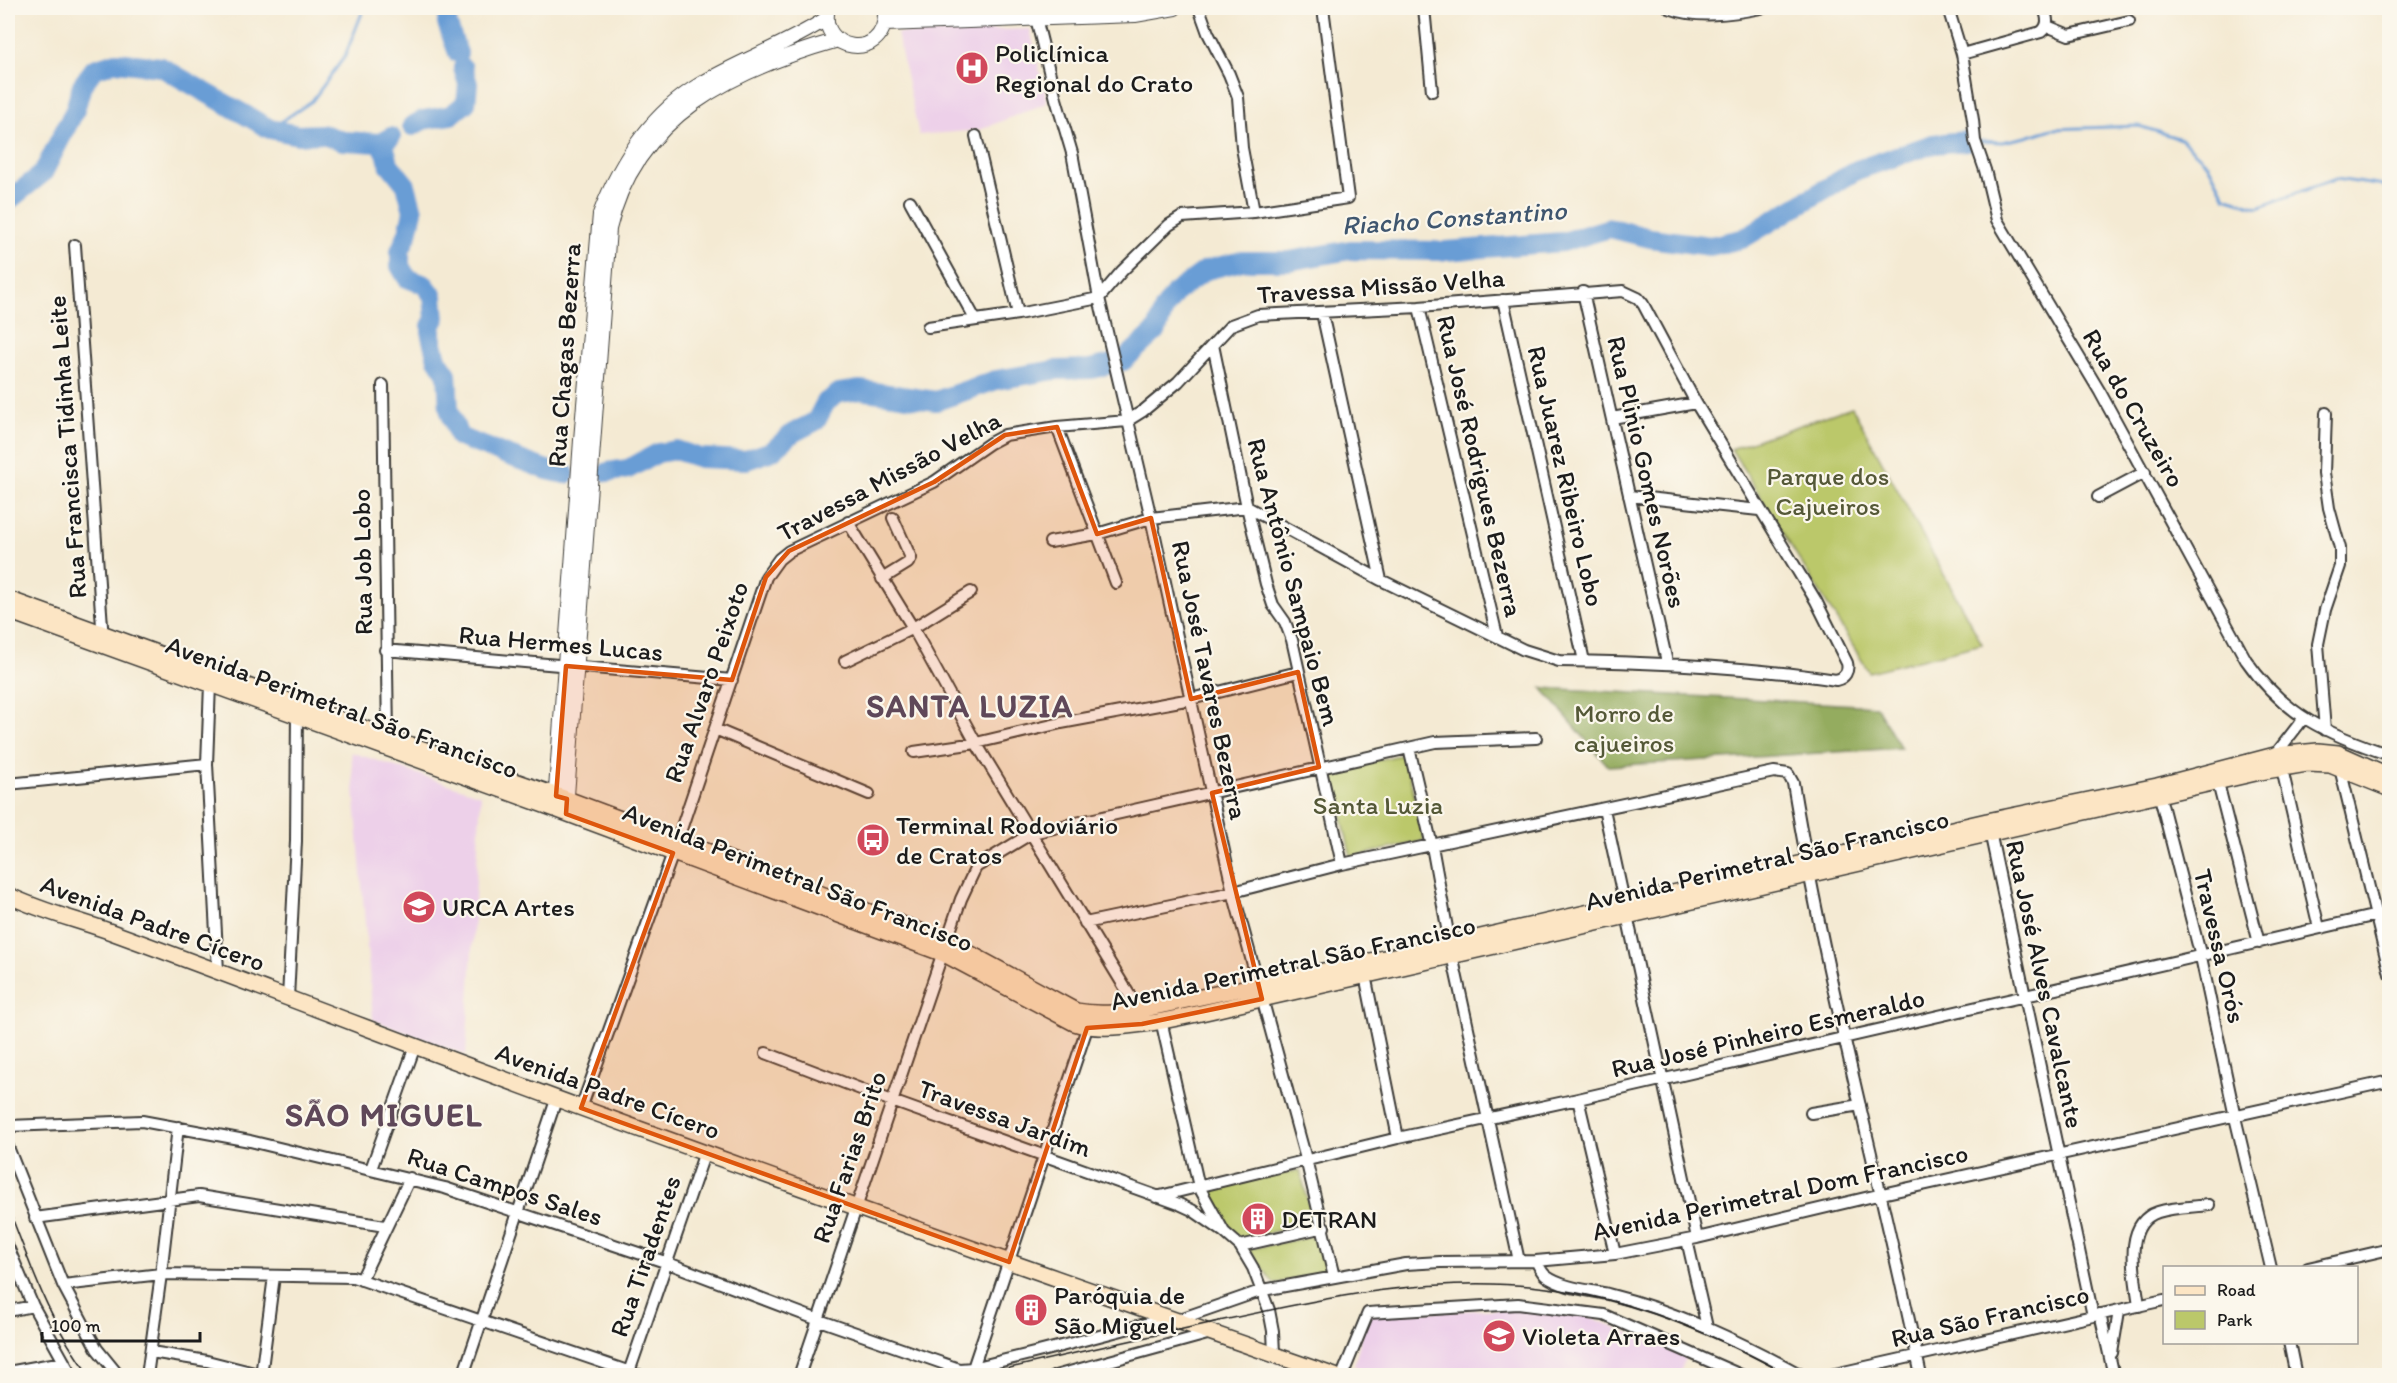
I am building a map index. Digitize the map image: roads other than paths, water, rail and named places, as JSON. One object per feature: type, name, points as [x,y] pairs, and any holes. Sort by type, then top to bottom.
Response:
[{"type":"main road","name":"Avenida Perimetral São Francisco","points":[[8,599],[210,684],[388,737],[946,948],[1033,994],[1076,1011],[1090,1014],[1114,1013],[1161,1020],[1260,992],[1365,975],[1451,949]]},
{"type":"main road","name":"Avenida Perimetral São Francisco","points":[[8,611],[103,640],[561,804]]},
{"type":"main road","name":"Avenida Perimetral São Francisco","points":[[1033,994],[1074,1023],[1087,1028],[1260,992],[1807,870],[2158,791],[2318,751],[2337,753],[2390,776]]},
{"type":"main road","name":"Avenida Perimetral São Francisco","points":[[2158,791],[2217,783],[2278,762],[2319,764],[2340,768],[2390,789]]},
{"type":"main road","name":"Avenida Padre Cícero","points":[[8,895],[48,912],[99,927],[218,971],[556,1100],[1335,1376]]},
{"type":"street","points":[[1035,14],[1084,8]]},
{"type":"street","points":[[827,13],[832,34],[838,40],[856,46],[866,45],[874,40],[884,14],[1135,15],[1175,8]]},
{"type":"street","points":[[1199,8],[1238,97],[1242,148],[1254,212]]},
{"type":"street","points":[[928,327],[1018,314],[1099,298],[1122,271],[1169,225],[1182,217],[1254,212],[1348,198],[1323,8]]},
{"type":"street","points":[[1424,8],[1432,91]]},
{"type":"street","points":[[1669,8],[1686,13],[1707,15],[1761,8]]},
{"type":"street","name":"Rua do Cruzeiro","points":[[1947,8],[1962,54],[1974,139],[1985,170],[1997,220],[2100,392],[2246,660],[2281,701],[2303,719],[2390,755]]},
{"type":"street","points":[[2044,8],[2047,26]]},
{"type":"street","name":"Rua Chagas Bezerra","points":[[561,804],[600,214],[612,183],[625,160],[640,139],[679,99],[699,85],[786,43],[827,13]]},
{"type":"street","name":"Rua José Tavares Bezerra","points":[[1035,14],[1072,153],[1099,298],[1151,518],[1233,892],[1324,1227],[1334,1277]]},
{"type":"street","points":[[2047,26],[2069,35],[2129,21]]},
{"type":"street","points":[[1962,54],[2041,32],[2047,26]]},
{"type":"street","name":"Rua Chagas Bezerra","points":[[571,667],[609,229],[619,194],[627,176],[650,142],[681,111],[735,77],[838,40]]},
{"type":"street","points":[[976,136],[1018,314]]},
{"type":"street","points":[[910,201],[975,319]]},
{"type":"street","name":"Rua Francisca Tidinha Leite","points":[[75,245],[103,640]]},
{"type":"street","name":"Travessa Missão Velha","points":[[766,577],[779,559],[789,551],[934,482],[1005,435],[1057,427],[1127,421],[1178,382],[1231,326],[1258,315],[1419,307],[1583,292],[1623,291],[1638,298],[1643,304],[1696,403]]},
{"type":"street","name":"Rua Plinio Gomes Norões","points":[[1583,292],[1667,662]]},
{"type":"street","name":"Rua Juarez Ribeiro Lobo","points":[[1503,300],[1584,662]]},
{"type":"street","name":"Rua José Rodrigues Bezerra","points":[[1419,307],[1497,636]]},
{"type":"street","points":[[1322,313],[1381,579]]},
{"type":"street","name":"Rua Antônio Sampaio Bem","points":[[1213,345],[1247,507],[1273,605],[1285,622],[1292,640],[1342,864]]},
{"type":"street","name":"Rua Job Lobo","points":[[383,385],[388,737]]},
{"type":"street","points":[[1050,542],[1097,534],[1151,518],[1247,507],[1381,579],[1546,659],[1584,662],[1667,662],[1786,672],[1836,680],[1844,676],[1848,666],[1816,601],[1696,403],[1612,418]]},
{"type":"street","points":[[2325,730],[2318,644],[2325,610],[2340,566],[2340,548],[2329,508],[2324,473],[2326,413]]},
{"type":"street","points":[[1057,427],[1116,583]]},
{"type":"street","points":[[2098,497],[2145,472]]},
{"type":"street","points":[[1629,496],[1759,510]]},
{"type":"street","points":[[882,579],[908,563],[912,558],[893,518]]},
{"type":"street","points":[[848,522],[913,628],[976,743],[1141,1017]]},
{"type":"street","name":"Rua Alvaro Peixoto","points":[[581,1108],[674,847],[766,577]]},
{"type":"street","points":[[845,661],[913,628],[971,592]]},
{"type":"street","name":"Rua Hermes Lucas","points":[[385,650],[732,680]]},
{"type":"street","points":[[914,752],[976,743],[1062,723],[1191,699],[1298,672]]},
{"type":"street","points":[[210,684],[207,764],[218,971]]},
{"type":"street","points":[[288,998],[296,841],[297,710]]},
{"type":"street","points":[[2303,719],[2278,762],[2319,928]]},
{"type":"street","points":[[715,729],[869,794]]},
{"type":"street","name":"Rua Farias Brito","points":[[799,1376],[816,1319],[946,948],[961,899],[976,867],[1032,833],[1409,748],[1452,741],[1536,738]]},
{"type":"street","points":[[1409,748],[1432,846],[1451,949],[1519,1261]]},
{"type":"street","points":[[8,784],[207,764]]},
{"type":"street","points":[[2340,768],[2390,974]]},
{"type":"street","points":[[1085,923],[1233,892],[1342,864],[1774,772],[1788,774],[1793,783],[1807,870],[1843,1038],[1882,1194],[1921,1376]]},
{"type":"street","points":[[2217,783],[2259,943]]},
{"type":"street","name":"Travessa Orós","points":[[2158,791],[2201,957],[2235,1117],[2271,1266]]},
{"type":"street","points":[[1604,809],[1662,1080],[1707,1327]]},
{"type":"street","name":"Rua José Alves Cavalcante","points":[[1989,828],[2096,1315],[2111,1359],[2114,1376]]},
{"type":"street","name":"Rua José Pinheiro Esmeraldo","points":[[1156,1197],[1306,1159],[1662,1080],[2390,912]]},
{"type":"street","points":[[1365,975],[1398,1138]]},
{"type":"street","name":"Travessa Jardim","points":[[1161,1020],[1199,1187],[1224,1232]]},
{"type":"street","points":[[973,1368],[1087,1028]]},
{"type":"street","points":[[371,1169],[415,1046]]},
{"type":"street","name":"Travessa Jardim","points":[[766,1053],[1042,1157],[1192,1210],[1240,1246],[1263,1290],[1274,1332],[1274,1354]]},
{"type":"street","name":"Avenida Perimetral Dom Francisco","points":[[973,1368],[1173,1319],[1263,1290],[1406,1264],[1536,1261],[1615,1254],[1692,1239],[1882,1194],[2390,1081]]},
{"type":"street","points":[[1578,1099],[1615,1254]]},
{"type":"street","points":[[463,1376],[556,1100]]},
{"type":"street","points":[[1811,1113],[1860,1105]]},
{"type":"street","name":"Rua Campos Sales","points":[[8,1126],[142,1121],[410,1178],[668,1263],[947,1366],[959,1369],[973,1368]]},
{"type":"street","points":[[147,1376],[178,1127]]},
{"type":"street","points":[[8,1147],[63,1286],[96,1349],[119,1376]]},
{"type":"street","name":"Rua Tiradentes","points":[[629,1373],[705,1152]]},
{"type":"street","points":[[361,1280],[410,1178]]},
{"type":"street","points":[[35,1218],[199,1196],[385,1226]]},
{"type":"street","points":[[2139,1306],[2134,1244],[2141,1226],[2149,1217],[2160,1211],[2209,1205]]},
{"type":"street","points":[[1240,1246],[1324,1227]]},
{"type":"street","points":[[8,1247],[33,1306],[72,1376]]},
{"type":"street","points":[[2317,1266],[2390,1249]]},
{"type":"street","points":[[1536,1261],[1545,1275],[1555,1281],[1614,1296],[1707,1327],[1748,1345],[1803,1376]]},
{"type":"street","points":[[63,1286],[161,1274],[353,1277],[642,1376]]},
{"type":"street","points":[[151,1352],[207,1361],[263,1375],[274,1276]]},
{"type":"street","name":"Rua São Francisco","points":[[1826,1376],[2163,1300]]},
{"type":"street","points":[[1342,1376],[1368,1313],[1518,1304],[1604,1315],[1675,1344],[1743,1376]]},
{"type":"street","points":[[8,1311],[33,1306]]},
{"type":"street","points":[[2111,1359],[2119,1311]]},
{"type":"street","points":[[1055,1376],[1213,1332]]},
{"type":"street","points":[[2289,1344],[2296,1376]]},
{"type":"street","points":[[8,1372],[63,1362]]},
{"type":"waterway","points":[[270,129],[312,101],[345,56],[364,8]]},
{"type":"waterway","points":[[449,8],[447,23],[458,53]]},
{"type":"waterway","points":[[8,201],[43,173],[75,110],[82,85],[94,69],[116,62],[161,67],[270,129],[298,135],[323,134],[343,141],[380,143],[391,137]]},
{"type":"waterway","points":[[412,126],[423,120],[451,115],[466,103],[468,84],[463,68]]},
{"type":"waterway","name":"Riacho Constantino","points":[[1979,141],[2002,142],[2052,129],[2139,126],[2181,139],[2208,164],[2225,197],[2258,207],[2336,179],[2390,187]]},
{"type":"waterway","name":"Riacho Constantino","points":[[608,472],[628,469],[658,453],[676,450],[700,458],[746,460],[772,451],[793,433],[816,421],[826,402],[839,393],[860,390],[936,401],[996,380],[1055,370],[1091,369],[1123,361],[1157,330],[1164,309],[1176,292],[1206,270],[1242,261],[1289,261],[1350,250],[1445,251],[1563,242],[1610,228],[1650,238],[1710,246],[1742,239],[1857,170],[1933,144],[1967,141]]},
{"type":"waterway","name":"Riacho Constantino","points":[[380,143],[386,152],[389,164],[406,185],[413,211],[408,233],[400,251],[400,266],[407,278],[425,285],[433,296],[435,319],[431,326],[431,336],[437,359],[447,374],[449,409],[459,437],[547,470],[565,474]]},
{"type":"tram line","points":[[8,1207],[33,1273],[53,1316],[76,1357],[90,1376]]},
{"type":"tram line","points":[[975,1376],[1335,1297],[1420,1286],[1462,1284],[1505,1284],[1547,1288],[1610,1300],[1672,1320],[1732,1346],[1789,1376]]},
{"type":"place","name":"Policlínica Regional do Crato","points":[[972,68]]},
{"type":"place","name":"Terminal Rodoviário de Cratos","points":[[873,840]]},
{"type":"place","name":"URCA Artes","points":[[419,907]]},
{"type":"place","name":"DETRAN","points":[[1258,1219]]},
{"type":"place","name":"Paróquia de São Miguel","points":[[1031,1310]]},
{"type":"place","name":"Violeta Arraes","points":[[1499,1336]]},
{"type":"district","name":"SANTA LUZIA","points":[[970,706]]},
{"type":"district","name":"SÃO MIGUEL","points":[[384,1115]]},
{"type":"park label","name":"Parque dos Cajueiros","points":[[1828,491]]},
{"type":"park label","name":"Morro de cajueiros","points":[[1624,728]]},
{"type":"park label","name":"Santa Luzia","points":[[1378,805]]}]
